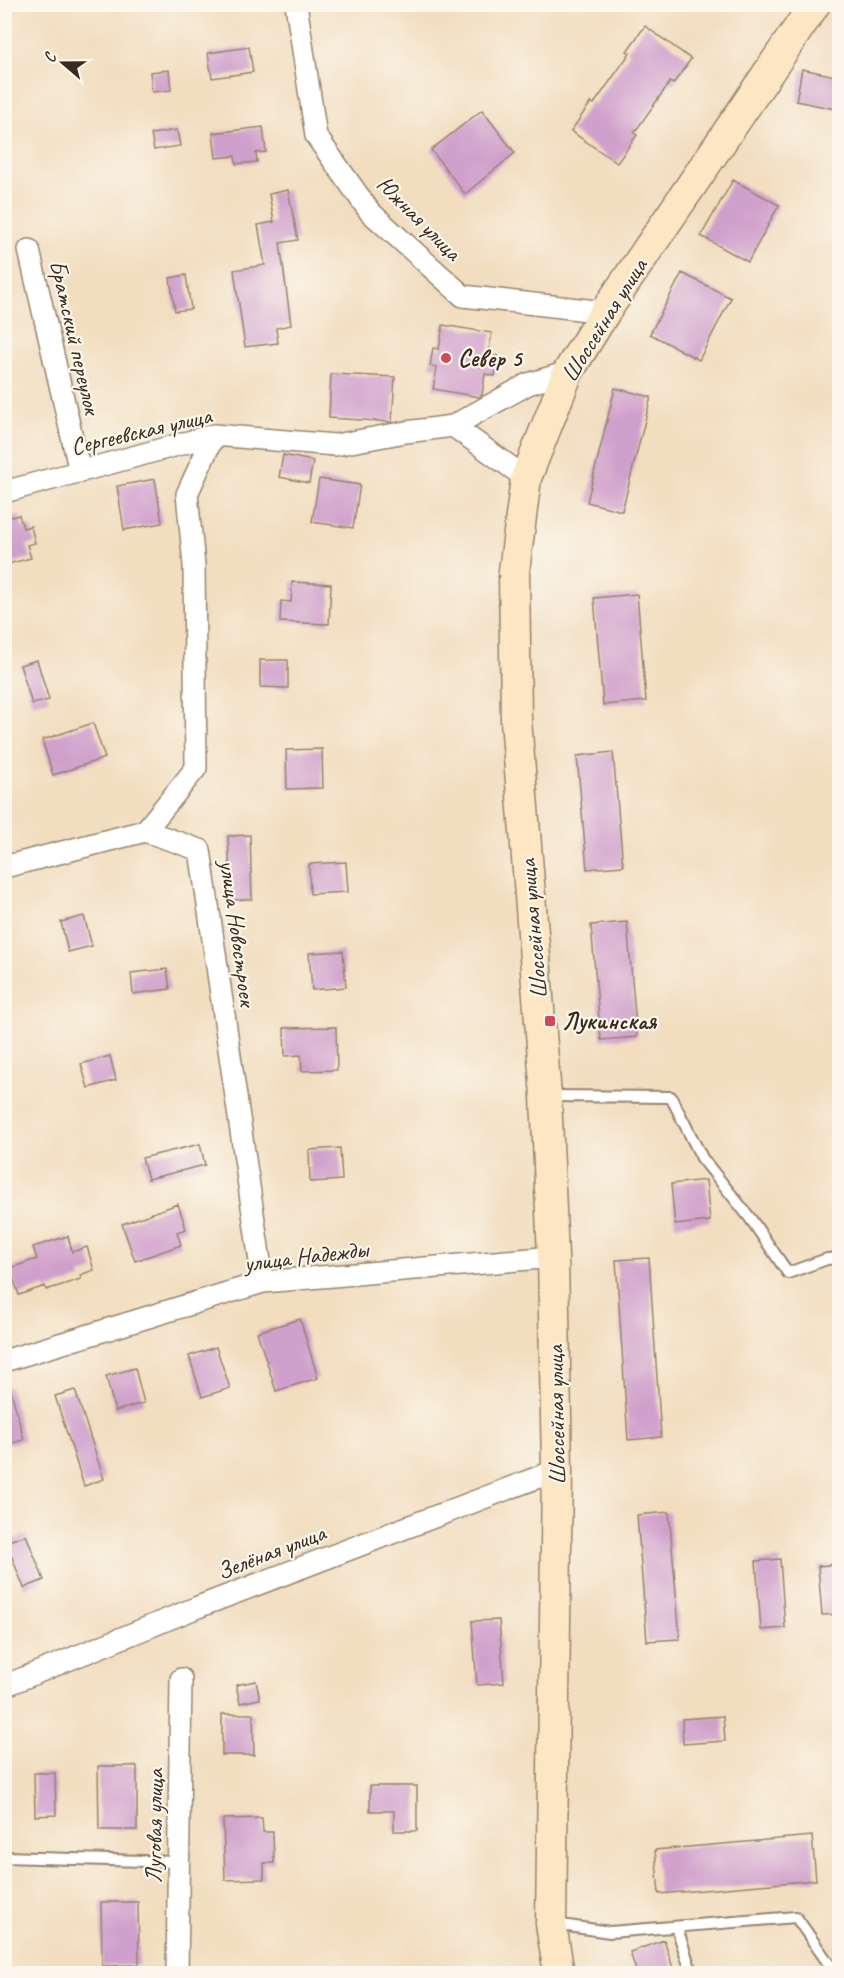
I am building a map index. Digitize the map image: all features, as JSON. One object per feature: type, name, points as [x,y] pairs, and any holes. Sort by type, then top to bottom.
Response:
[{"type":"main road","name":"Шоссейная улица","points":[[559,1974],[551,1924],[557,1470],[553,1257],[546,1096],[516,720],[514,571],[526,478],[568,372],[605,312],[815,4]]},
{"type":"street","name":"Южная улица","points":[[296,4],[315,136],[370,212],[463,296],[605,312]]},
{"type":"street","name":"Братский переулок","points":[[29,250],[80,471]]},
{"type":"street","points":[[526,478],[453,426],[528,384],[568,372]]},
{"type":"street","name":"Сергеевская улица","points":[[4,492],[214,435],[335,445],[453,426]]},
{"type":"street","points":[[4,867],[146,831],[196,768],[194,565],[187,494],[214,435]]},
{"type":"street","name":"улица Новостроек","points":[[146,831],[200,850],[263,1282]]},
{"type":"street","name":"улица Надежды","points":[[4,1361],[263,1282],[553,1257]]},
{"type":"street","name":"Зелёная улица","points":[[4,1686],[198,1607],[557,1470]]},
{"type":"street","name":"Луговая улица","points":[[177,1974],[181,1679]]},
{"type":"lane","points":[[546,1096],[671,1097],[702,1158],[750,1218],[788,1273],[827,1259],[840,1258]]},
{"type":"lane","points":[[4,1857],[178,1862]]},
{"type":"lane","points":[[551,1924],[610,1932],[796,1917],[836,1974]]},
{"type":"lane","points":[[677,1928],[692,1974]]},
{"type":"building","points":[[645,26],[691,59],[673,84],[670,82],[634,133],[637,135],[617,163],[571,131],[591,102],[594,104],[630,53],[627,51]]},
{"type":"building","points":[[249,47],[253,72],[212,78],[208,53]]},
{"type":"building","points":[[802,69],[840,77],[840,110],[796,101]]},
{"type":"building","points":[[169,70],[171,90],[152,92],[150,72]]},
{"type":"building","points":[[482,110],[515,153],[465,194],[431,150]]},
{"type":"building","points":[[263,127],[266,152],[256,153],[257,162],[236,164],[235,156],[216,158],[213,133]]},
{"type":"building","points":[[177,130],[180,146],[154,150],[151,134]]},
{"type":"building","points":[[733,180],[779,205],[748,262],[701,236]]},
{"type":"building","points":[[288,190],[298,240],[280,243],[291,325],[276,328],[278,343],[245,347],[234,270],[265,265],[258,225],[274,222],[269,194]]},
{"type":"building","points":[[682,273],[731,298],[699,360],[650,334]]},
{"type":"building","points":[[186,275],[191,309],[175,311],[170,278]]},
{"type":"building","points":[[443,325],[492,333],[488,355],[498,356],[495,376],[485,374],[482,395],[479,397],[433,389],[437,367],[430,366],[433,348],[439,349]]},
{"type":"building","points":[[331,374],[395,377],[392,422],[329,418]]},
{"type":"building","points":[[615,388],[651,397],[622,511],[587,502]]},
{"type":"building","points":[[283,455],[313,461],[309,483],[279,477]]},
{"type":"building","points":[[155,479],[162,523],[124,530],[117,486]]},
{"type":"building","points":[[319,479],[360,485],[353,528],[312,522]]},
{"type":"building","points":[[19,515],[23,528],[31,526],[35,543],[27,545],[31,558],[4,565],[4,519]]},
{"type":"building","points":[[292,582],[331,584],[329,624],[280,622],[281,601],[291,602]]},
{"type":"building","points":[[637,594],[646,701],[603,705],[594,598]]},
{"type":"building","points":[[37,660],[49,700],[32,704],[20,665]]},
{"type":"building","points":[[260,660],[288,660],[288,688],[260,687]]},
{"type":"building","points":[[93,723],[105,758],[53,775],[42,740]]},
{"type":"building","points":[[322,749],[323,788],[287,789],[286,750]]},
{"type":"building","points":[[613,752],[623,866],[587,869],[577,756]]},
{"type":"building","points":[[250,835],[252,899],[231,900],[228,836]]},
{"type":"building","points":[[346,862],[348,892],[310,894],[309,864]]},
{"type":"building","points":[[84,916],[92,946],[68,952],[61,922]]},
{"type":"building","points":[[627,922],[637,1037],[601,1040],[591,925]]},
{"type":"building","points":[[343,951],[346,987],[312,990],[309,953]]},
{"type":"building","points":[[167,969],[170,989],[133,994],[131,973]]},
{"type":"building","points":[[336,1027],[337,1070],[302,1071],[301,1055],[285,1056],[284,1028]]},
{"type":"building","points":[[110,1056],[116,1080],[88,1088],[81,1064]]},
{"type":"building","points":[[200,1144],[205,1165],[148,1179],[142,1158]]},
{"type":"building","points":[[340,1148],[342,1180],[310,1182],[309,1150]]},
{"type":"building","points":[[706,1180],[710,1221],[675,1225],[671,1184]]},
{"type":"building","points":[[178,1204],[186,1229],[177,1232],[181,1245],[135,1261],[122,1224]]},
{"type":"building","points":[[68,1236],[72,1252],[87,1247],[94,1270],[80,1275],[81,1279],[46,1290],[45,1286],[19,1295],[10,1268],[37,1259],[33,1247]]},
{"type":"building","points":[[649,1258],[661,1437],[628,1440],[616,1260]]},
{"type":"building","points":[[300,1319],[318,1378],[276,1391],[257,1332]]},
{"type":"building","points":[[216,1347],[230,1388],[202,1397],[189,1356]]},
{"type":"building","points":[[135,1368],[144,1403],[115,1411],[106,1376]]},
{"type":"building","points":[[10,1387],[24,1440],[4,1445],[4,1388]]},
{"type":"building","points":[[75,1390],[104,1479],[84,1486],[55,1396]]},
{"type":"building","points":[[669,1512],[680,1639],[647,1641],[637,1515]]},
{"type":"building","points":[[26,1535],[44,1580],[24,1588],[6,1542]]},
{"type":"building","points":[[780,1559],[785,1628],[761,1630],[756,1561]]},
{"type":"building","points":[[840,1564],[840,1614],[822,1615],[818,1566]]},
{"type":"building","points":[[499,1620],[504,1683],[477,1685],[472,1621]]},
{"type":"building","points":[[256,1681],[260,1699],[240,1703],[236,1685]]},
{"type":"building","points":[[222,1714],[253,1714],[254,1755],[222,1755]]},
{"type":"building","points":[[723,1716],[725,1741],[683,1744],[682,1719]]},
{"type":"building","points":[[98,1766],[137,1766],[137,1830],[99,1830]]},
{"type":"building","points":[[34,1773],[55,1773],[56,1815],[35,1816]]},
{"type":"building","points":[[370,1786],[417,1786],[417,1831],[394,1831],[394,1811],[370,1811]]},
{"type":"building","points":[[262,1818],[263,1832],[273,1832],[274,1863],[264,1863],[264,1879],[225,1880],[223,1819]]},
{"type":"building","points":[[812,1836],[816,1880],[659,1894],[655,1850]]},
{"type":"building","points":[[101,1902],[138,1902],[139,1965],[102,1966]]},
{"type":"building","points":[[664,1940],[675,1974],[637,1974],[630,1952]]},
{"type":"place","name":"Север 5","points":[[446,358]]},
{"type":"place","name":"Лукинская","points":[[550,1021]]}]
